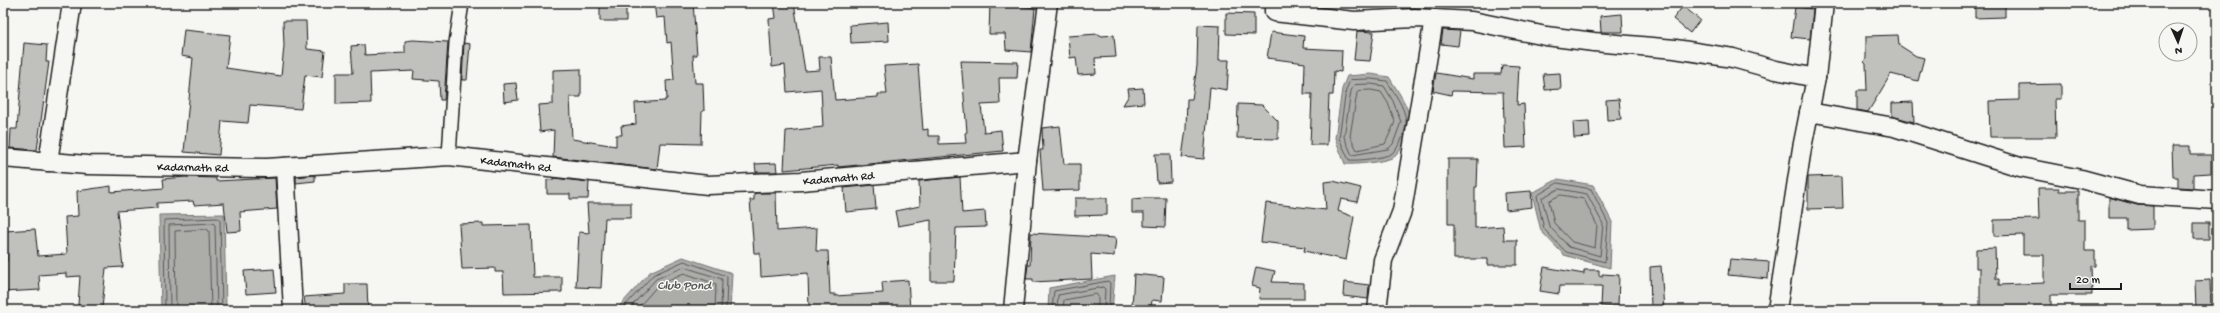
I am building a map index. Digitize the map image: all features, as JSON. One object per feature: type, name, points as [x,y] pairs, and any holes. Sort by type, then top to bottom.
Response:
[{"type":"street","points":[[48,162],[72,3]]},
{"type":"street","points":[[449,156],[456,43],[462,3]]},
{"type":"street","points":[[1013,310],[1027,161],[1048,3]]},
{"type":"street","points":[[1274,3],[1274,12],[1354,21],[1434,19],[1472,21],[1560,38],[1674,49],[1733,58],[1776,70],[1816,78]]},
{"type":"street","points":[[1777,310],[1809,112],[1816,78],[1824,3]]},
{"type":"street","points":[[1377,310],[1383,260],[1402,211],[1434,19]]},
{"type":"street","points":[[1809,112],[1894,128],[2020,167],[2081,179],[2140,195],[2217,200]]},
{"type":"street","name":"Kadarnath Rd","points":[[3,158],[87,165],[285,167],[449,156],[708,185],[801,180],[1027,161]]},
{"type":"street","points":[[285,167],[294,310]]},
{"type":"water","points":[[1371,74],[1389,77],[1402,98],[1409,115],[1409,130],[1403,146],[1394,157],[1370,163],[1345,164],[1335,138],[1342,89],[1347,76]]},
{"type":"water","points":[[1558,179],[1593,185],[1612,222],[1610,268],[1564,255],[1541,231],[1532,193]]},
{"type":"water","points":[[224,214],[226,309],[161,310],[159,215]]},
{"type":"water","name":"Club Pond","points":[[683,257],[732,273],[730,310],[616,310],[650,272]]},
{"type":"water","points":[[1115,276],[1112,310],[1048,310],[1049,288]]},
{"type":"building","points":[[600,3],[626,3],[626,21],[600,21]]},
{"type":"building","points":[[654,3],[693,3],[697,55],[693,55],[695,83],[703,83],[704,111],[702,111],[701,144],[660,143],[657,169],[553,157],[554,130],[540,132],[538,105],[553,104],[553,70],[581,69],[581,97],[570,97],[572,139],[616,146],[616,135],[622,135],[621,126],[636,124],[635,103],[665,101],[665,99],[667,99],[666,81],[674,80],[671,42],[667,43],[665,17],[656,18]]},
{"type":"building","points":[[774,3],[794,3],[805,71],[820,70],[819,57],[831,57],[835,100],[878,97],[878,94],[887,94],[884,66],[918,64],[923,130],[928,129],[928,136],[939,136],[939,144],[966,143],[965,133],[967,132],[961,61],[1018,62],[1017,78],[999,78],[1000,104],[981,105],[984,132],[1001,130],[1003,151],[838,167],[838,165],[784,170],[786,131],[823,127],[821,89],[787,92],[785,65],[772,67],[769,19],[776,18]]},
{"type":"building","points":[[990,3],[1019,3],[1018,6],[1035,8],[1031,52],[1006,50],[1005,34],[989,34]]},
{"type":"building","points":[[2005,3],[2005,17],[1975,18],[1975,4]]},
{"type":"building","points":[[1683,6],[1700,20],[1690,33],[1673,19]]},
{"type":"building","points":[[1795,7],[1813,9],[1810,39],[1791,37]]},
{"type":"building","points":[[1226,13],[1254,14],[1254,35],[1226,34]]},
{"type":"building","points":[[1622,14],[1623,32],[1601,32],[1600,16]]},
{"type":"building","points":[[283,21],[306,21],[307,49],[325,51],[322,77],[305,75],[301,109],[250,105],[248,123],[222,121],[219,155],[184,152],[193,58],[181,56],[184,30],[230,35],[226,68],[281,76],[284,46]]},
{"type":"building","points":[[888,22],[889,41],[851,43],[850,25]]},
{"type":"building","points":[[1198,25],[1220,26],[1219,60],[1229,60],[1227,90],[1210,87],[1204,159],[1182,157],[1186,129],[1187,99],[1192,99],[1197,66]]},
{"type":"building","points":[[1443,30],[1460,31],[1458,46],[1441,44]]},
{"type":"building","points":[[1357,31],[1374,32],[1370,61],[1354,60]]},
{"type":"building","points":[[1271,32],[1304,36],[1303,48],[1342,50],[1341,72],[1334,71],[1333,95],[1329,95],[1327,145],[1310,145],[1312,94],[1304,94],[1305,63],[1267,58]]},
{"type":"building","points":[[1098,34],[1102,36],[1114,35],[1116,57],[1095,58],[1096,74],[1078,75],[1076,57],[1070,58],[1068,36]]},
{"type":"building","points":[[1898,35],[1899,45],[1916,56],[1924,58],[1918,81],[1891,74],[1868,112],[1857,110],[1857,90],[1867,90],[1866,64],[1864,62],[1866,58],[1866,36]]},
{"type":"building","points":[[405,41],[448,42],[444,100],[440,100],[439,81],[413,79],[414,71],[370,73],[371,103],[336,104],[336,73],[353,73],[351,46],[364,45],[365,55],[405,53]]},
{"type":"building","points":[[24,43],[47,45],[46,62],[49,62],[37,150],[10,148],[11,129],[17,129]]},
{"type":"building","points":[[464,43],[470,44],[467,80],[462,80]]},
{"type":"building","points":[[1502,65],[1519,66],[1517,105],[1524,104],[1526,147],[1505,148],[1503,92],[1452,91],[1451,95],[1433,91],[1436,73],[1473,79],[1473,74],[1501,74]]},
{"type":"building","points":[[1560,73],[1561,89],[1545,90],[1543,74]]},
{"type":"building","points":[[516,83],[518,100],[504,102],[503,84]]},
{"type":"building","points":[[2061,84],[2061,99],[2055,99],[2056,137],[1990,137],[1989,101],[2019,100],[2019,85]]},
{"type":"building","points":[[1143,88],[1144,103],[1123,105],[1129,95],[1128,89]]},
{"type":"building","points":[[1619,99],[1621,119],[1607,120],[1606,100]]},
{"type":"building","points":[[1913,102],[1914,122],[1892,116],[1892,103]]},
{"type":"building","points":[[1238,104],[1262,105],[1278,121],[1278,139],[1237,138]]},
{"type":"building","points":[[1589,121],[1590,137],[1574,138],[1573,122]]},
{"type":"building","points":[[1060,126],[1064,164],[1080,164],[1080,190],[1043,191],[1040,150],[1043,150],[1042,128]]},
{"type":"building","points":[[2172,146],[2190,146],[2190,155],[2211,155],[2211,173],[2193,174],[2193,188],[2178,187],[2178,177],[2173,177]]},
{"type":"building","points":[[1155,154],[1170,154],[1171,182],[1157,183]]},
{"type":"building","points":[[1448,159],[1478,159],[1477,187],[1475,187],[1475,228],[1503,226],[1504,240],[1517,240],[1517,265],[1488,265],[1488,259],[1454,259],[1454,224],[1448,224]]},
{"type":"building","points":[[776,163],[777,172],[756,172],[755,164]]},
{"type":"building","points":[[315,175],[315,181],[296,183],[296,177]]},
{"type":"building","points":[[1842,176],[1843,208],[1808,209],[1808,177]]},
{"type":"building","points":[[185,177],[216,178],[216,181],[275,178],[277,209],[240,212],[241,231],[227,232],[224,203],[194,205],[193,201],[157,203],[157,208],[117,211],[123,267],[106,268],[102,308],[78,305],[80,276],[66,277],[66,273],[39,275],[40,290],[3,292],[3,261],[7,261],[5,231],[35,229],[38,256],[67,254],[65,217],[78,216],[77,191],[111,186],[111,192],[164,188],[163,179]]},
{"type":"building","points":[[960,177],[962,213],[985,211],[986,227],[956,228],[954,281],[931,281],[931,220],[898,226],[895,211],[920,206],[919,181]]},
{"type":"building","points":[[553,178],[589,182],[588,199],[570,199],[570,194],[547,194],[547,180],[553,180]]},
{"type":"building","points":[[1333,181],[1361,188],[1357,202],[1341,199],[1338,211],[1354,217],[1346,260],[1304,251],[1305,247],[1261,242],[1266,203],[1326,210],[1324,182]]},
{"type":"building","points":[[874,185],[876,209],[846,212],[844,188]]},
{"type":"building","points":[[2038,188],[2059,188],[2059,191],[2078,191],[2078,220],[2085,220],[2085,251],[2095,251],[2095,266],[2091,266],[2092,295],[2051,295],[2051,310],[1980,310],[1980,268],[1976,268],[1976,249],[1995,248],[1996,279],[1999,279],[1999,285],[2044,283],[2044,255],[2023,255],[2023,235],[1994,236],[1994,220],[2039,219]]},
{"type":"building","points":[[1531,191],[1532,207],[1506,210],[1505,193]]},
{"type":"building","points":[[756,193],[776,193],[777,231],[817,228],[816,251],[828,251],[830,294],[835,294],[835,296],[883,293],[882,282],[908,280],[910,310],[809,310],[808,273],[761,277],[760,253],[754,253],[750,200],[754,200],[754,194]]},
{"type":"building","points":[[2109,197],[2137,205],[2153,206],[2153,229],[2127,230],[2127,218],[2109,218]]},
{"type":"building","points":[[1075,198],[1107,198],[1107,215],[1075,216]]},
{"type":"building","points":[[1166,198],[1165,227],[1144,226],[1144,213],[1132,213],[1132,199]]},
{"type":"building","points":[[587,203],[631,203],[631,218],[605,218],[601,288],[576,287],[579,232],[589,233]]},
{"type":"building","points":[[483,223],[483,226],[531,225],[533,277],[562,277],[562,292],[504,293],[503,272],[495,272],[495,268],[462,269],[459,224]]},
{"type":"building","points":[[2194,223],[2209,223],[2209,239],[2194,239]]},
{"type":"building","points":[[1031,233],[1116,238],[1114,256],[1091,254],[1092,279],[1033,282],[1033,279],[1026,279],[1028,265],[1030,265]]},
{"type":"building","points":[[1730,259],[1769,262],[1768,279],[1728,275]]},
{"type":"building","points":[[1661,266],[1664,310],[1651,310],[1650,267]]},
{"type":"building","points":[[1256,267],[1275,271],[1272,282],[1304,283],[1304,299],[1259,299],[1260,288],[1252,286]]},
{"type":"building","points":[[1544,267],[1584,274],[1584,270],[1599,270],[1599,276],[1602,277],[1602,274],[1619,275],[1618,307],[1601,306],[1602,286],[1560,286],[1559,294],[1540,291]]},
{"type":"building","points":[[274,269],[276,292],[246,294],[244,271]]},
{"type":"building","points":[[1134,274],[1164,277],[1162,301],[1152,300],[1151,309],[1132,307]]},
{"type":"building","points":[[2210,280],[2211,310],[2196,310],[2195,281]]},
{"type":"building","points":[[1344,282],[1369,285],[1368,299],[1343,296]]},
{"type":"building","points":[[345,284],[367,284],[368,310],[306,310],[304,297],[345,294]]}]
